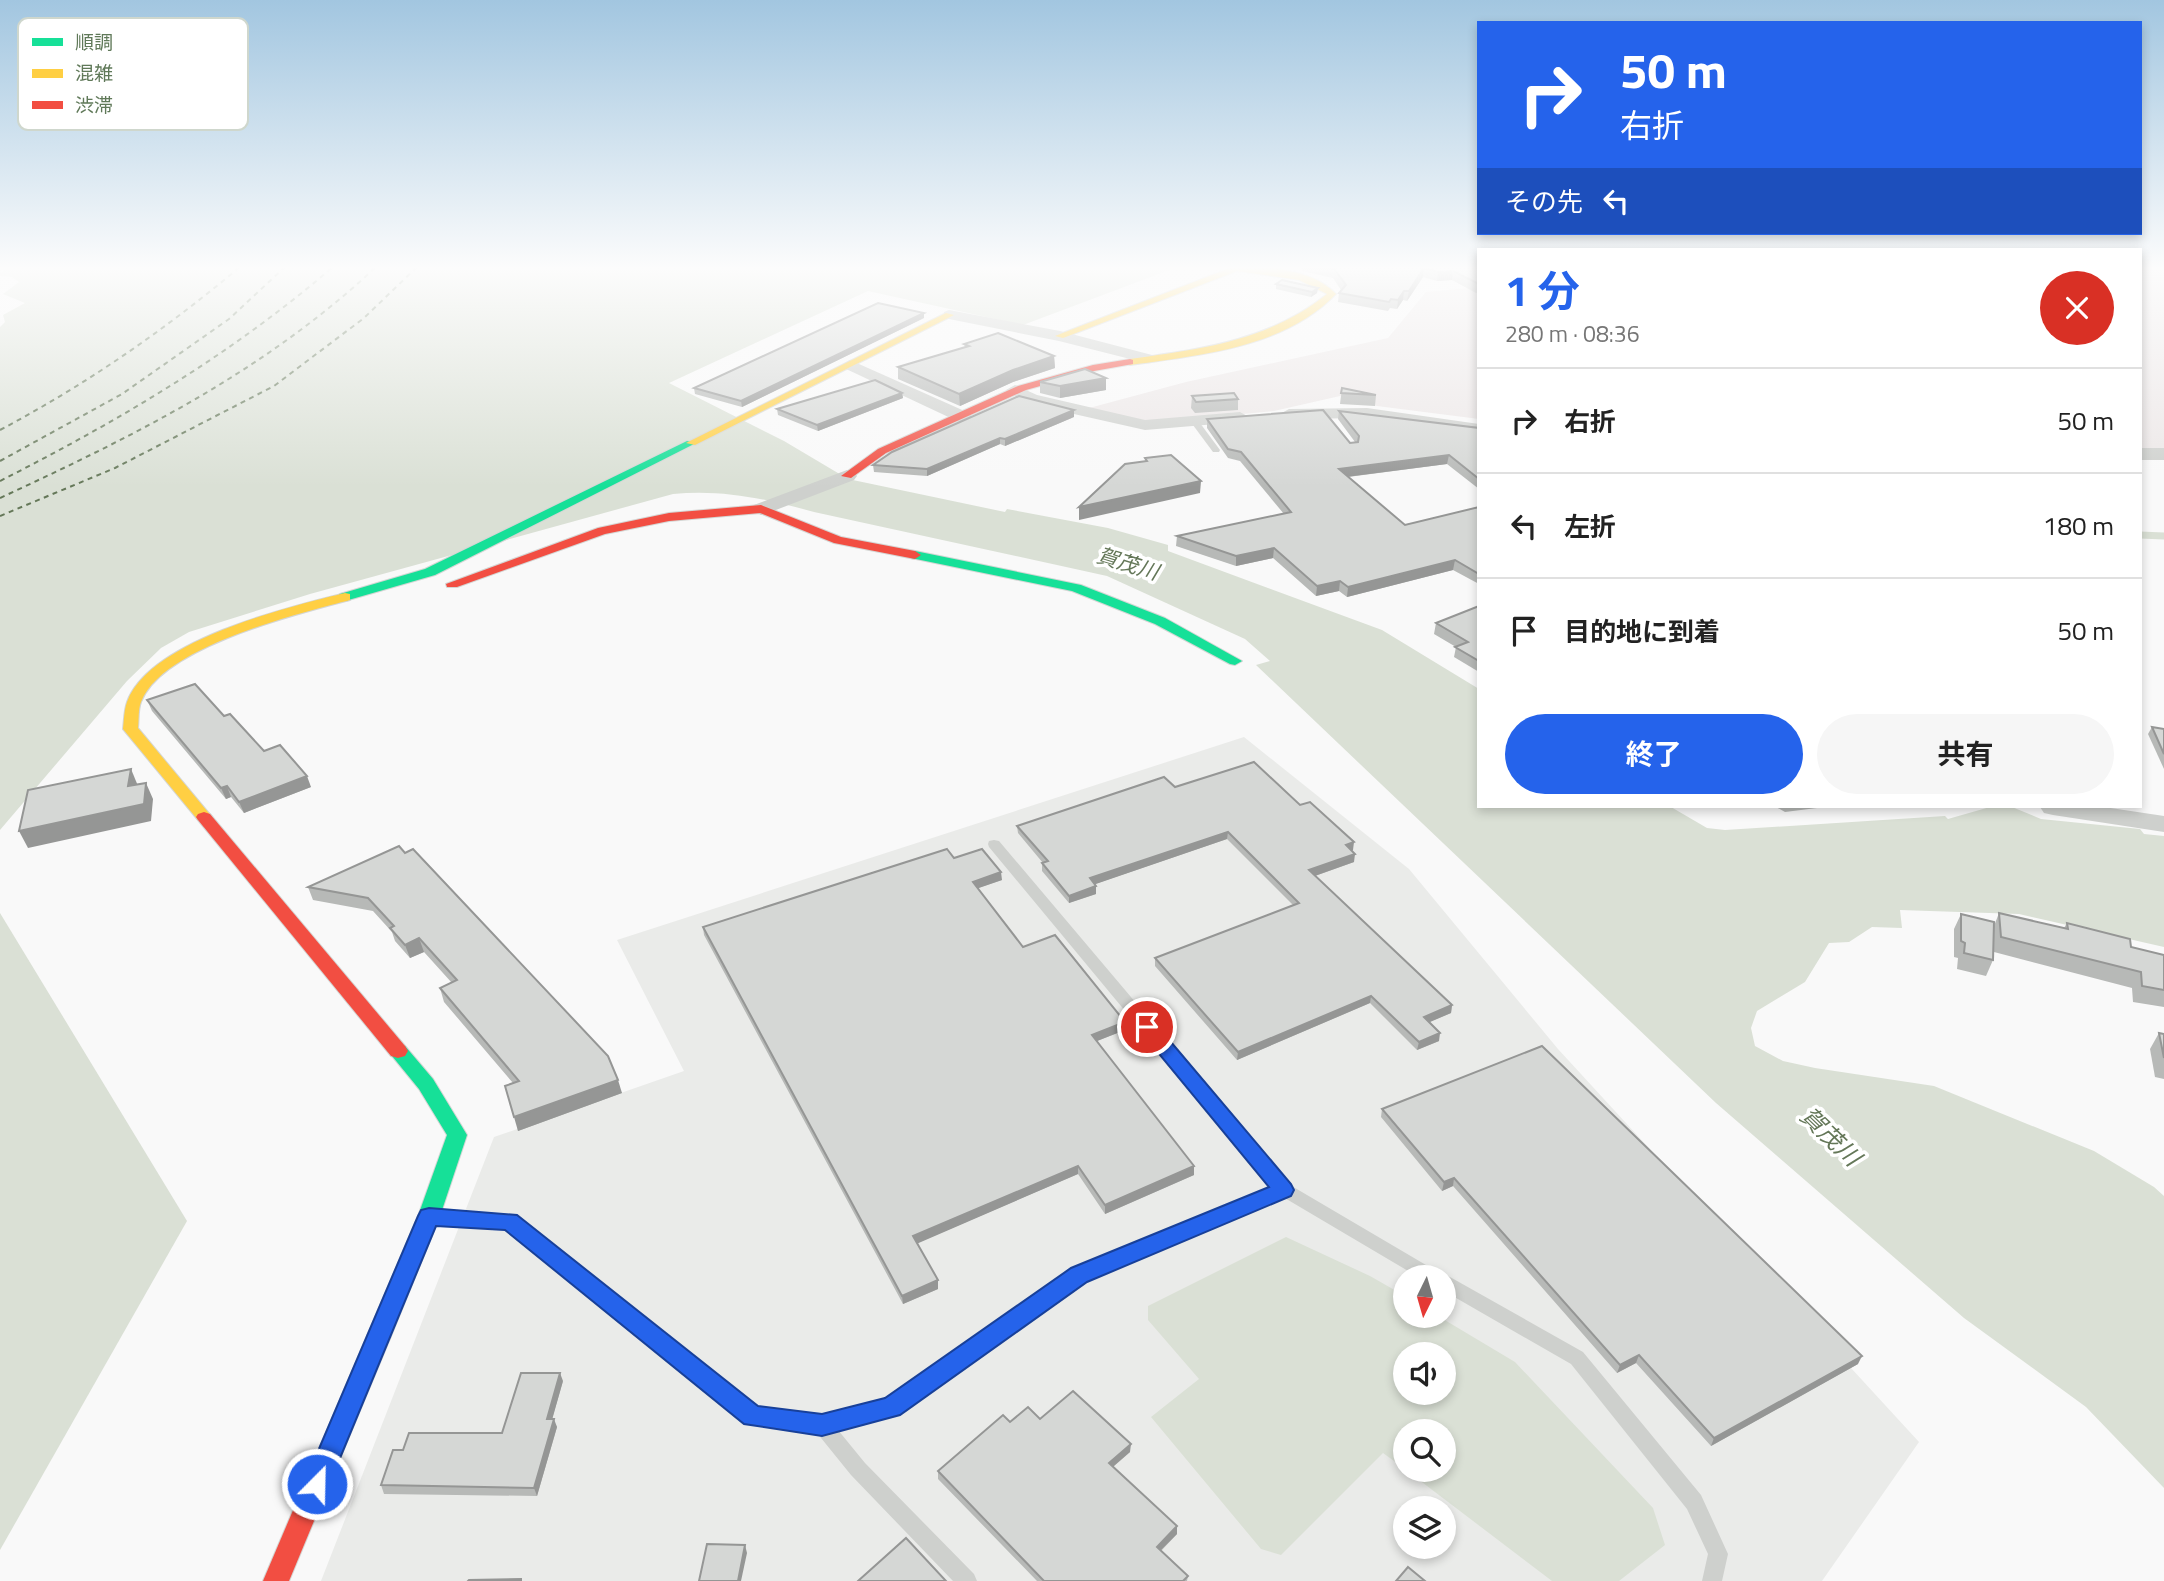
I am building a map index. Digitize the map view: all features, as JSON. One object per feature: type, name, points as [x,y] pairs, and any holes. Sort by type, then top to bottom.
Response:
[{"type":"street","points":[[276,1581],[429,1216],[457,1135],[426,1084],[130,729],[128,713],[153,674],[206,640],[430,572],[467,556],[900,340]]},
{"type":"street","points":[[1075,340],[1146,358]]},
{"type":"street","points":[[397,581],[417,588],[436,588],[464,581],[602,531],[669,517],[768,505],[847,477],[873,456],[964,417],[1015,390],[1093,369],[1146,358],[1219,349],[1250,340]]},
{"type":"street","points":[[850,365],[964,417]]},
{"type":"street","points":[[1015,390],[1031,399],[1144,425],[1265,415],[1402,417],[1477,429]]},
{"type":"street","points":[[2142,454],[2164,454]]},
{"type":"street","points":[[768,505],[838,540],[1076,587],[1160,621],[1236,661]]},
{"type":"street","points":[[2060,808],[2164,824]]},
{"type":"lane","points":[[1194,421],[1216,450]]},
{"type":"lane","points":[[994,844],[1284,1190],[1414,1265]]},
{"type":"lane","points":[[429,1216],[510,1221],[752,1416],[822,1425],[892,1407],[1079,1275],[1284,1190]]},
{"type":"lane","points":[[1456,1289],[1577,1358],[1694,1502],[1718,1554],[1712,1581]]},
{"type":"lane","points":[[822,1425],[858,1469],[967,1581]]},
{"type":"shaded area","points":[[1380,340],[1477,340],[1477,419],[1377,406],[1340,396],[1274,411],[1148,423],[1078,411],[1186,382]]},
{"type":"shaded area","points":[[2142,340],[2164,340],[2164,449],[2142,448]]},
{"type":"shaded area","points":[[1244,737],[1409,869],[1558,1049],[1919,1442],[1822,1581],[321,1581],[494,1137],[684,1071],[617,940]]},
{"type":"water","name":"賀茂川","points":[[0,340],[762,340],[669,383],[784,441],[848,479],[1005,512],[1007,509],[1108,528],[1168,545],[1168,551],[1382,630],[1477,688],[1477,808],[1673,808],[1707,828],[1725,830],[1945,816],[1948,819],[1986,808],[2014,808],[2041,819],[2140,829],[2144,834],[2164,836],[2164,947],[2019,914],[1900,910],[1902,928],[1872,927],[1849,942],[1829,943],[1805,982],[1757,1011],[1751,1028],[1755,1046],[1783,1061],[1934,1086],[2094,1151],[2154,1187],[2164,1196],[2164,1488],[2086,1407],[1964,1318],[1716,1103],[1256,665],[1270,661],[1245,639],[1107,576],[762,499],[727,494],[673,494],[310,594],[189,632],[161,648],[127,681],[0,830]]},
{"type":"water","points":[[0,913],[187,1221],[0,1550]]},
{"type":"water","points":[[1286,1237],[1393,1289],[1393,1328],[1456,1327],[1515,1362],[1653,1508],[1665,1545],[1619,1581],[1552,1581],[1456,1508],[1456,1496],[1440,1496],[1422,1482],[1456,1482],[1456,1419],[1393,1419],[1393,1460],[1383,1453],[1281,1555],[1261,1549],[1151,1417],[1199,1379],[1148,1320],[1148,1306]]},
{"type":"building","points":[[798,340],[868,340],[741,401],[694,388]]},
{"type":"building","points":[[977,340],[1015,340],[1054,356],[1013,370],[959,394],[898,367],[969,346],[964,344]]},
{"type":"building","points":[[1085,369],[1106,378],[1060,386],[1040,382]]},
{"type":"building","points":[[875,380],[902,393],[817,425],[777,409]]},
{"type":"building","points":[[1342,388],[1376,395],[1341,393]]},
{"type":"building","points":[[1234,393],[1238,399],[1196,402],[1192,396]]},
{"type":"building","points":[[1019,396],[1074,410],[927,469],[873,465],[892,452]]},
{"type":"building","points":[[1323,410],[1350,443],[1358,442],[1359,436],[1339,411],[1477,428],[1477,477],[1449,455],[1339,469],[1405,525],[1477,507],[1477,573],[1455,560],[1348,587],[1340,581],[1317,586],[1274,548],[1236,556],[1177,536],[1291,512],[1241,452],[1228,449],[1207,419]]},
{"type":"building","points":[[1171,455],[1201,481],[1079,507],[1125,464]]},
{"type":"building","points":[[1477,607],[1477,660],[1455,647],[1468,642],[1436,623]]},
{"type":"building","points":[[195,684],[224,716],[230,714],[264,751],[280,745],[307,776],[239,802],[227,786],[221,788],[147,700]]},
{"type":"building","points":[[2152,727],[2164,729],[2164,754]]},
{"type":"building","points":[[1254,762],[1300,805],[1310,802],[1354,842],[1346,845],[1355,854],[1309,870],[1452,1005],[1424,1017],[1440,1033],[1419,1042],[1371,996],[1238,1052],[1155,958],[1299,903],[1228,832],[1090,878],[1096,886],[1069,896],[1042,863],[1048,861],[1017,826],[1164,777],[1175,787]]},
{"type":"building","points":[[131,769],[128,786],[146,783],[144,804],[19,831],[28,790]]},
{"type":"building","points":[[399,846],[405,853],[413,849],[608,1056],[618,1080],[514,1117],[505,1086],[519,1081],[440,988],[457,980],[419,938],[405,945],[390,928],[394,926],[368,898],[308,887]]},
{"type":"building","points":[[947,849],[954,858],[982,849],[1001,872],[973,882],[1023,947],[1055,935],[1125,1022],[1092,1035],[1194,1166],[1105,1205],[1078,1166],[913,1236],[938,1280],[902,1296],[703,927]]},
{"type":"building","points":[[1999,913],[2068,929],[2067,923],[2130,939],[2131,947],[2164,955],[2164,990],[2142,986],[2141,972],[2001,937]]},
{"type":"building","points":[[1961,914],[1994,922],[1993,960],[1964,953]]},
{"type":"building","points":[[2159,1033],[2164,1034],[2164,1058]]},
{"type":"building","points":[[1542,1046],[1862,1356],[1714,1438],[1639,1355],[1620,1365],[1454,1178],[1444,1182],[1382,1109]]},
{"type":"building","points":[[521,1373],[560,1373],[547,1419],[554,1419],[534,1488],[381,1485],[393,1450],[403,1450],[409,1433],[502,1433]]},
{"type":"building","points":[[1073,1391],[1131,1444],[1109,1463],[1177,1526],[1157,1547],[1188,1576],[1183,1581],[1044,1581],[938,1471],[1003,1415],[1010,1422],[1028,1407],[1040,1419]]},
{"type":"building","points":[[906,1538],[946,1581],[858,1581]]},
{"type":"building","points":[[707,1544],[745,1545],[738,1581],[699,1581]]},
{"type":"building","points":[[1408,1567],[1425,1581],[1396,1581]]},
{"type":"building","points":[[469,1580],[521,1581],[468,1581]]},
{"type":"waterway","points":[[2142,535],[2164,536]]},
{"type":"ferry route","points":[[0,430],[64,394],[145,340]]},
{"type":"ferry route","points":[[0,461],[122,394],[199,340]]},
{"type":"ferry route","points":[[0,481],[132,409],[239,340]]},
{"type":"ferry route","points":[[0,498],[150,424],[245,369],[287,340]]},
{"type":"ferry route","points":[[0,516],[115,468],[274,386],[335,340]]},
{"type":"traffic: fast","points":[[345,597],[430,572],[691,443]]},
{"type":"traffic: fast","points":[[915,555],[1076,588],[1160,621],[1235,661]]},
{"type":"traffic: fast","points":[[379,1336],[429,1216],[457,1135],[426,1084],[398,1051]]},
{"type":"traffic: slow","points":[[691,443],[899,340]]},
{"type":"traffic: slow","points":[[1130,362],[1211,349],[1248,340]]},
{"type":"traffic: slow","points":[[204,817],[130,729],[134,701],[151,677],[179,657],[212,639],[286,613],[345,597]]},
{"type":"traffic: jam","points":[[847,476],[882,451],[1022,388],[1093,368],[1130,362]]},
{"type":"traffic: jam","points":[[452,584],[602,531],[669,517],[761,509],[838,540],[915,555]]},
{"type":"traffic: jam","points":[[204,817],[398,1051]]},
{"type":"traffic: jam","points":[[276,1581],[379,1336]]},
{"type":"route","points":[[317,1484],[429,1216],[510,1221],[752,1416],[822,1425],[892,1407],[1079,1275],[1284,1190],[1147,1027]]}]
